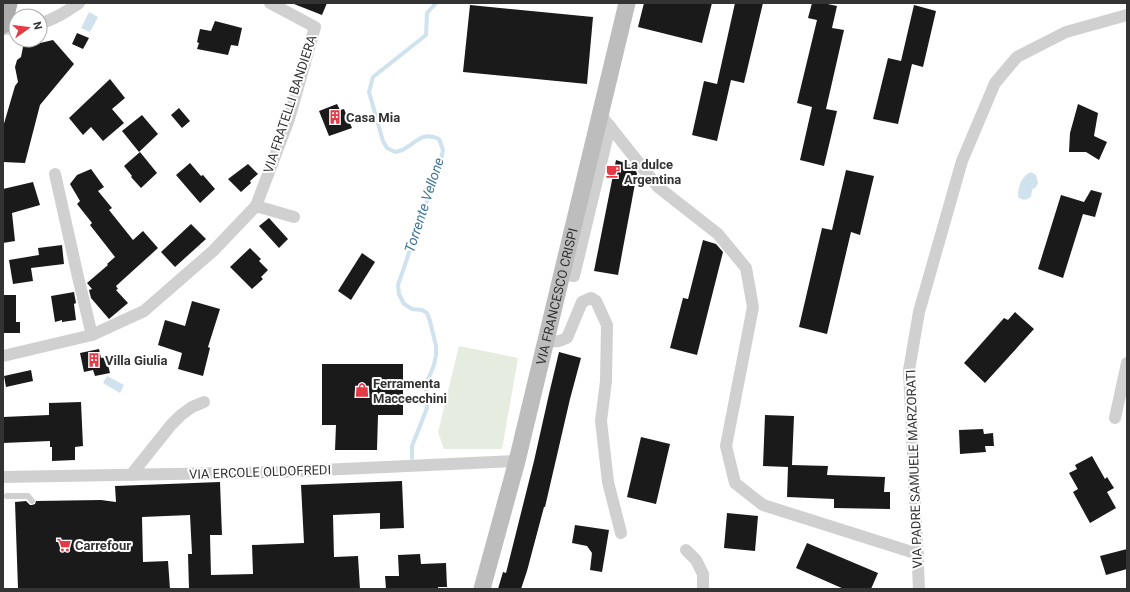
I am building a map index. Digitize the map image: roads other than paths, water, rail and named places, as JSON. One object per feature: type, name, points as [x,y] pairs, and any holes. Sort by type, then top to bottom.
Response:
[{"type":"main road","points":[[3,24],[8,3]]},
{"type":"street","points":[[48,20],[79,3]]},
{"type":"street","name":"VIA FRATELLI BANDIERA","points":[[3,356],[92,335],[144,311],[212,251],[256,206],[289,119],[315,27],[270,3]]},
{"type":"street","name":"VIA FRANCESCO CRISPI","points":[[482,589],[517,461],[562,274],[605,120],[627,3]]},
{"type":"street","name":"VIA PADRE SAMUELE MARZORATI","points":[[918,589],[918,554],[909,370],[919,312],[962,161],[996,83],[1017,57],[1066,32],[1127,15]]},
{"type":"street","points":[[605,120],[658,187],[718,234],[746,268],[753,308],[726,446],[735,483],[763,505],[918,554]]},
{"type":"street","points":[[55,174],[92,335]]},
{"type":"street","points":[[256,206],[294,217]]},
{"type":"street","points":[[546,342],[559,341],[567,338],[582,302],[591,298],[596,301],[607,325],[606,381],[601,421],[608,482],[621,533]]},
{"type":"street","points":[[1115,418],[1127,363]]},
{"type":"street","points":[[131,475],[171,425],[181,415],[192,407],[204,402]]},
{"type":"street","name":"VIA ERCOLE OLDOFREDI","points":[[3,477],[278,472],[517,461]]},
{"type":"street","points":[[686,550],[696,560],[703,574],[703,589]]},
{"type":"lane","points":[[7,496],[28,496],[32,501]]},
{"type":"water","points":[[89,12],[98,17],[90,32],[81,28]]},
{"type":"water","points":[[1031,172],[1036,175],[1038,183],[1032,190],[1031,197],[1023,200],[1018,197],[1019,186],[1022,179]]},
{"type":"water","points":[[107,376],[124,385],[120,393],[103,383]]},
{"type":"waterway","name":"Torrente Vellone","points":[[412,458],[412,446],[427,408],[426,384],[434,365],[436,346],[427,313],[422,310],[412,309],[404,304],[399,294],[398,285],[441,160],[443,150],[439,139],[429,136],[420,138],[401,151],[395,152],[387,148],[383,141],[369,92],[373,77],[426,35],[427,13],[436,3]]},
{"type":"place","name":"Casa Mia","points":[[335,117]]},
{"type":"place","name":"La dulce Argentina","points":[[613,171]]},
{"type":"place","name":"Villa Giulia","points":[[94,360]]},
{"type":"place","name":"Ferramenta Maccecchini","points":[[362,390]]},
{"type":"place","name":"Carrefour","points":[[64,545]]}]
